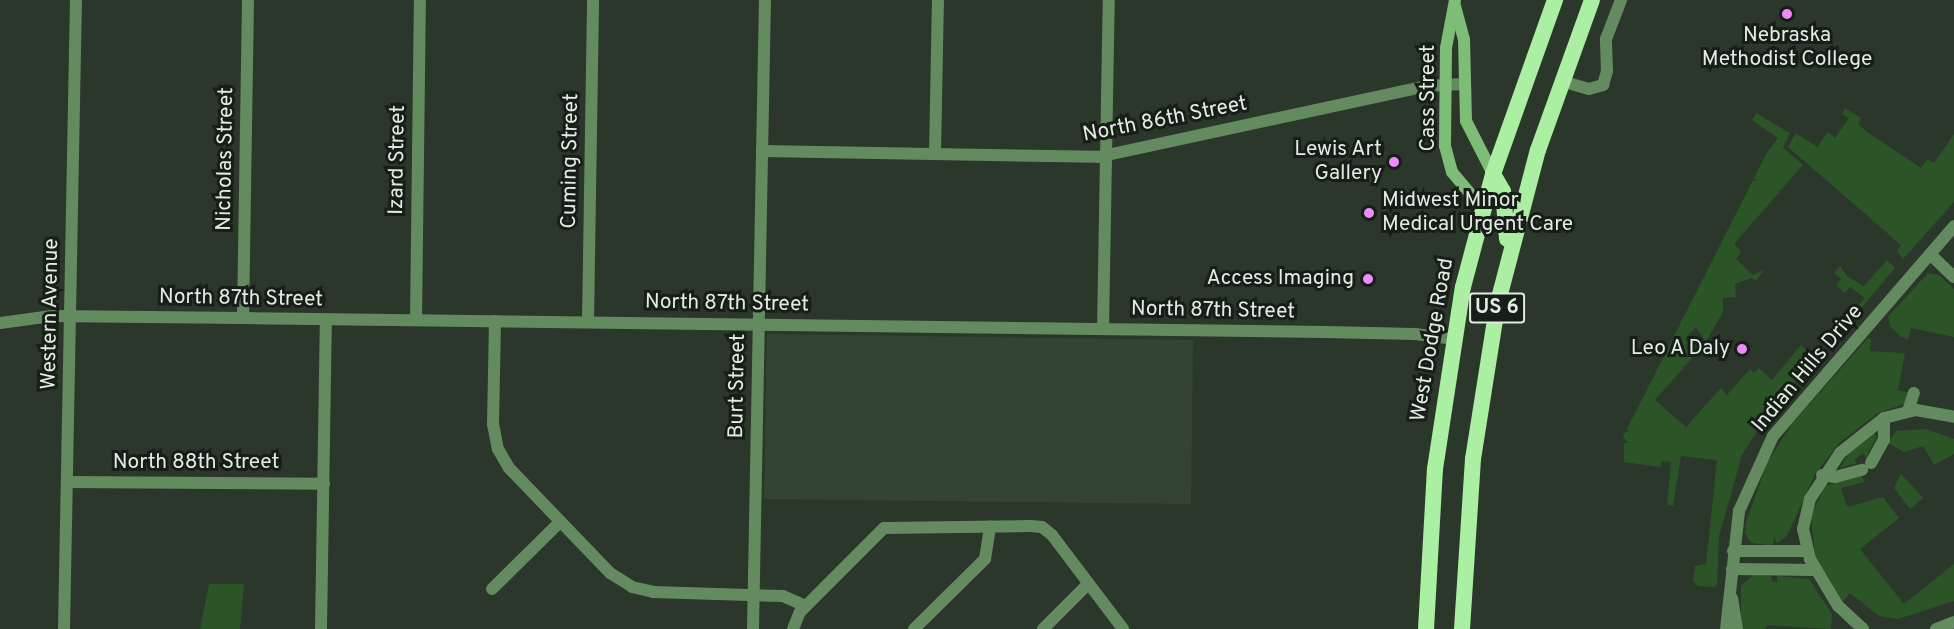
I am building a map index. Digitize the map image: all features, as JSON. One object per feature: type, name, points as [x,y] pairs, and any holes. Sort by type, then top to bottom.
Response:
[{"type":"highway","name":"West Dodge Road","points":[[1426,629],[1435,469],[1454,339],[1493,174],[1555,0]]},
{"type":"highway","name":"US 6","points":[[1462,629],[1477,428],[1508,259],[1561,81],[1592,0]]},
{"type":"highway","points":[[1493,174],[1504,196],[1508,259]]},
{"type":"main road","name":"Cass Street","points":[[1455,3],[1464,39],[1463,84],[1471,137],[1493,174]]},
{"type":"main road","name":"Cass Street","points":[[1455,3],[1447,37],[1445,84],[1448,162],[1455,177],[1476,201],[1481,217]]},
{"type":"street","name":"Western Avenue","points":[[64,629],[76,0]]},
{"type":"street","name":"Nicholas Street","points":[[243,318],[248,0]]},
{"type":"street","name":"Izard Street","points":[[416,320],[420,0]]},
{"type":"street","name":"Cuming Street","points":[[588,322],[593,0]]},
{"type":"street","name":"Burt Street","points":[[753,629],[765,0]]},
{"type":"street","points":[[935,154],[938,0]]},
{"type":"street","points":[[1103,329],[1109,0]]},
{"type":"street","points":[[1561,81],[1588,89],[1603,85],[1607,70],[1606,39],[1621,0]]},
{"type":"street","name":"North 86th Street","points":[[762,151],[1107,156],[1445,84],[1463,84]]},
{"type":"street","name":"Indian Hills Drive","points":[[1726,629],[1731,594],[1733,550],[1744,494],[1773,436],[1954,226]]},
{"type":"street","points":[[1930,254],[1954,277]]},
{"type":"street","name":"North 87th Street","points":[[0,323],[70,316],[1408,333],[1454,339]]},
{"type":"street","points":[[321,629],[326,320]]},
{"type":"street","points":[[495,321],[493,424],[498,449],[508,468],[610,573],[632,587],[653,592],[789,597],[805,606]]},
{"type":"street","points":[[1908,411],[1914,393]]},
{"type":"street","points":[[1863,629],[1846,615],[1815,570],[1807,551],[1804,518],[1822,475],[1848,444],[1884,418],[1908,411],[1932,411],[1954,417]]},
{"type":"street","points":[[1822,475],[1835,477],[1867,467],[1884,440],[1884,418]]},
{"type":"street","name":"North 88th Street","points":[[67,482],[324,484]]},
{"type":"street","points":[[492,589],[560,522]]},
{"type":"street","points":[[914,629],[985,560],[990,526]]},
{"type":"street","points":[[793,629],[795,618],[805,606],[884,528],[990,526],[1047,530],[1123,629]]},
{"type":"street","points":[[1733,550],[1807,551]]},
{"type":"street","points":[[1732,569],[1815,570]]},
{"type":"street","points":[[1043,629],[1088,584]]},
{"type":"street","name":"Indian Hills Drive","points":[[1731,594],[1737,629]]},
{"type":"street","points":[[1843,629],[1846,615]]},
{"type":"street","points":[[1936,629],[1954,622]]},
{"type":"shaded area","points":[[767,334],[1193,340],[1191,504],[764,499]]},
{"type":"green space","points":[[1845,108],[1861,118],[1858,124],[1867,132],[1921,168],[1927,159],[1934,163],[1954,134],[1954,202],[1903,259],[1897,251],[1901,245],[1788,147],[1796,133],[1817,147],[1828,132],[1835,138],[1849,118],[1842,114]]},
{"type":"green space","points":[[1756,113],[1790,133],[1783,148],[1803,165],[1734,244],[1741,251],[1736,259],[1753,275],[1764,270],[1756,281],[1752,278],[1735,284],[1736,297],[1723,298],[1723,312],[1706,342],[1696,327],[1685,339],[1693,346],[1698,343],[1702,347],[1655,400],[1686,427],[1721,388],[1727,395],[1750,369],[1754,373],[1759,368],[1772,380],[1801,345],[1816,358],[1770,411],[1742,455],[1719,536],[1717,584],[1715,587],[1698,586],[1693,581],[1695,566],[1706,564],[1717,460],[1681,456],[1673,506],[1667,505],[1671,462],[1662,461],[1660,467],[1624,462],[1624,443],[1628,443],[1623,437],[1626,431],[1630,432],[1627,429],[1753,180],[1758,182],[1754,178],[1766,154],[1778,138],[1752,120]]},
{"type":"green space","points":[[1887,260],[1895,268],[1862,307],[1859,305],[1865,298],[1850,287],[1845,293],[1836,285],[1841,279],[1834,273],[1840,266],[1848,277],[1864,286]]},
{"type":"green space","points":[[1928,273],[1939,275],[1954,289],[1954,337],[1911,328],[1908,339],[1901,337],[1890,326],[1888,317]]},
{"type":"green space","points":[[1868,338],[1871,339],[1870,351],[1905,353],[1898,390],[1910,393],[1907,403],[1878,413],[1839,443],[1815,474],[1787,536],[1777,543],[1774,537],[1773,544],[1769,545],[1751,543],[1745,533],[1746,523],[1767,463],[1792,424]]},
{"type":"green space","points":[[1926,429],[1954,439],[1954,454],[1934,465],[1923,446],[1904,452],[1888,443],[1896,431]]},
{"type":"green space","points":[[1874,433],[1877,437],[1866,457],[1863,453],[1854,460],[1857,463],[1840,468],[1848,454]]},
{"type":"green space","points":[[1901,474],[1923,498],[1910,509],[1894,488]]},
{"type":"green space","points":[[1862,475],[1864,482],[1841,488],[1847,507],[1883,497],[1899,518],[1860,549],[1904,604],[1954,564],[1954,601],[1898,619],[1879,616],[1850,593],[1842,602],[1815,556],[1811,517],[1825,486]]},
{"type":"green space","points":[[1753,575],[1771,576],[1772,582],[1777,582],[1777,576],[1809,579],[1832,614],[1831,629],[1766,625],[1766,629],[1741,629],[1741,586]]},
{"type":"green space","points":[[209,584],[244,584],[240,629],[200,629]]},
{"type":"place","name":"Nebraska Methodist College","points":[[1787,14]]},
{"type":"place","name":"Lewis Art Gallery","points":[[1394,162]]},
{"type":"place","name":"Midwest Minor Medical Urgent Care","points":[[1369,213]]},
{"type":"place","name":"Access Imaging","points":[[1368,279]]},
{"type":"place","name":"Leo A Daly","points":[[1742,349]]}]
